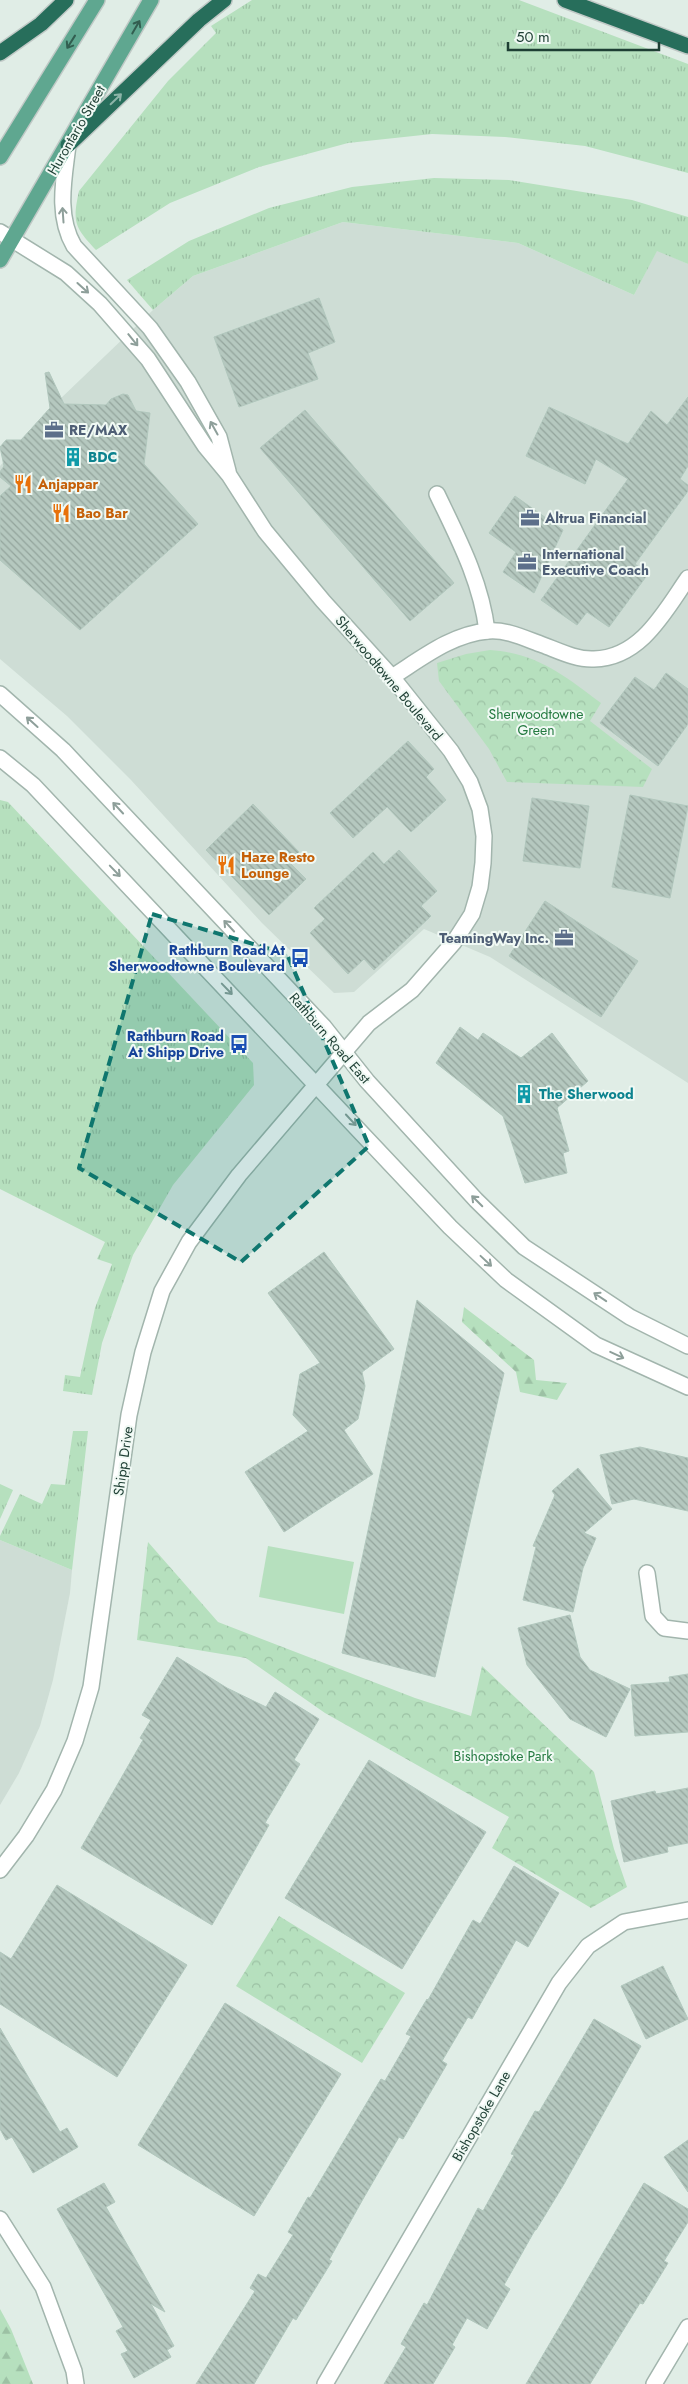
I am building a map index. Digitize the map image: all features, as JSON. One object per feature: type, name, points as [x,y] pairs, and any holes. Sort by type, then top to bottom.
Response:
[{"type":"highway","points":[[0,53],[40,24],[66,0]]},
{"type":"highway","points":[[68,145],[204,16],[224,0]]},
{"type":"highway","points":[[565,0],[688,46]]},
{"type":"main road","points":[[0,157],[97,0]]},
{"type":"main road","name":"Hurontario Street","points":[[0,260],[6,236],[68,145],[151,0]]},
{"type":"street","name":"Sherwoodtowne Boulevard","points":[[68,145],[62,216],[66,231],[74,246],[84,258],[150,328],[188,382],[219,437],[229,475]]},
{"type":"street","name":"Sherwoodtowne Boulevard","points":[[6,236],[66,273],[100,304],[148,359],[205,446],[229,475],[271,538],[323,601],[392,677],[451,751],[470,782],[480,809],[484,836],[483,863],[480,887],[472,914],[454,942],[412,990],[369,1023],[318,1084]]},
{"type":"street","points":[[437,494],[471,566],[484,605],[487,631]]},
{"type":"street","points":[[392,677],[443,644],[487,631],[499,631],[524,638],[572,655],[594,659],[611,656],[629,649],[643,639],[688,578]]},
{"type":"street","name":"Rathburn Road East","points":[[0,694],[63,750],[324,1027],[367,1081],[476,1200],[524,1247],[630,1317],[688,1346]]},
{"type":"street","points":[[0,758],[34,785],[318,1084],[450,1227],[506,1280],[596,1345],[688,1387]]},
{"type":"street","name":"Shipp Drive","points":[[0,1870],[26,1836],[54,1790],[75,1741],[91,1687],[129,1415],[143,1352],[162,1291],[194,1234],[239,1175],[318,1084]]},
{"type":"street","points":[[647,1573],[653,1616],[664,1628],[688,1631]]},
{"type":"street","name":"Bishopstoke Lane","points":[[325,2384],[559,1983],[588,1946],[624,1922],[688,1910]]},
{"type":"street","points":[[0,2220],[43,2287],[74,2371],[76,2384]]},
{"type":"street","points":[[654,2384],[688,2327]]},
{"type":"highlighted area","points":[[152,914],[287,954],[369,1146],[241,1262],[79,1168]]},
{"type":"shaded area","points":[[343,222],[518,243],[634,295],[657,250],[688,264],[688,1083],[490,957],[424,929],[354,992],[334,993],[262,923],[131,780],[67,716],[0,659],[0,466],[58,401],[153,310],[193,276]]},
{"type":"shaded area","points":[[0,1540],[72,1570],[70,1593],[53,1680],[40,1726],[19,1773],[0,1805]]},
{"type":"green space","points":[[252,0],[519,0],[688,64],[688,173],[585,146],[505,137],[432,134],[348,143],[259,167],[170,203],[96,250],[77,224],[76,210],[79,191],[168,81],[216,33],[211,26]]},
{"type":"green space","points":[[434,178],[509,180],[632,200],[688,217],[688,264],[657,251],[634,295],[518,243],[343,222],[193,276],[153,310],[127,280],[189,241],[269,208],[352,187]]},
{"type":"green space","name":"Sherwoodtowne Green","points":[[490,650],[522,656],[550,667],[601,703],[590,721],[652,769],[643,787],[507,782],[489,749],[439,681],[437,663],[466,654]]},
{"type":"green space","points":[[0,800],[8,802],[253,1063],[254,1085],[173,1185],[133,1255],[102,1343],[92,1395],[63,1391],[65,1375],[80,1377],[95,1308],[112,1264],[97,1259],[105,1242],[0,1189]]},
{"type":"green space","points":[[464,1307],[534,1360],[536,1380],[567,1383],[557,1400],[520,1392],[516,1372],[462,1322]]},
{"type":"green space","points":[[73,1431],[88,1431],[72,1570],[0,1540],[0,1536],[20,1494],[42,1504],[51,1484],[65,1485]]},
{"type":"green space","points":[[0,1484],[13,1490],[0,1519]]},
{"type":"green space","name":"Bishopstoke Park","points":[[148,1542],[218,1622],[415,1698],[471,1716],[482,1666],[594,1772],[614,1849],[627,1887],[591,1908],[492,1848],[509,1817],[325,1713],[246,1658],[137,1640]]},
{"type":"green space","points":[[268,1546],[354,1562],[344,1614],[259,1597]]},
{"type":"green space","points":[[279,1916],[405,1993],[362,2063],[236,1986]]},
{"type":"green space","points":[[0,2309],[11,2329],[33,2384],[0,2384]]},
{"type":"building","points":[[319,298],[335,342],[308,353],[318,379],[239,407],[214,337]]},
{"type":"building","points":[[49,372],[64,404],[106,405],[111,399],[123,394],[128,395],[136,411],[150,413],[144,464],[198,524],[80,630],[0,560],[0,496],[11,486],[0,477],[0,472],[4,466],[0,447],[6,440],[21,440],[50,408],[45,373]]},
{"type":"building","points":[[688,397],[688,466],[680,479],[688,485],[688,491],[635,564],[648,574],[609,627],[587,612],[577,625],[541,600],[628,479],[596,459],[585,484],[526,456],[549,407],[628,444],[651,411],[667,425]]},
{"type":"building","points":[[305,410],[454,583],[410,621],[260,448]]},
{"type":"building","points":[[515,496],[563,530],[534,593],[503,572],[516,552],[489,533]]},
{"type":"building","points":[[666,673],[688,689],[688,724],[658,766],[600,723],[635,677],[654,690]]},
{"type":"building","points":[[408,741],[434,769],[426,777],[446,800],[411,832],[387,807],[353,838],[330,813]]},
{"type":"building","points":[[630,795],[688,806],[670,898],[612,887]]},
{"type":"building","points":[[532,798],[589,806],[580,868],[523,861]]},
{"type":"building","points":[[253,804],[299,852],[289,862],[306,879],[269,915],[206,850]]},
{"type":"building","points":[[399,850],[437,891],[421,906],[431,916],[374,970],[364,959],[348,974],[310,933],[325,919],[314,908],[373,852],[384,864]]},
{"type":"building","points":[[545,901],[638,961],[601,1017],[509,956]]},
{"type":"building","name":"The Sherwood","points":[[460,1027],[478,1040],[483,1033],[521,1058],[552,1033],[588,1081],[557,1108],[569,1151],[563,1153],[567,1173],[525,1183],[503,1116],[436,1063]]},
{"type":"building","points":[[324,1252],[394,1349],[362,1372],[365,1386],[358,1419],[344,1430],[373,1474],[284,1532],[245,1472],[308,1431],[293,1415],[300,1374],[320,1363],[268,1293]]},
{"type":"building","points":[[417,1300],[504,1373],[435,1677],[342,1653]]},
{"type":"building","points":[[640,1447],[688,1458],[688,1511],[634,1499],[612,1504],[600,1455]]},
{"type":"building","points":[[578,1468],[612,1509],[584,1533],[596,1538],[583,1568],[573,1612],[523,1600],[536,1547],[533,1546],[555,1495],[552,1491]]},
{"type":"building","points":[[570,1615],[580,1657],[590,1670],[630,1689],[606,1737],[570,1719],[527,1665],[518,1628]]},
{"type":"building","points":[[177,1657],[227,1688],[266,1707],[275,1692],[319,1719],[294,1760],[300,1764],[265,1823],[269,1825],[212,1925],[81,1848],[143,1740],[140,1738],[151,1720],[142,1715]]},
{"type":"building","points":[[688,1674],[688,1732],[635,1736],[631,1685],[670,1682],[669,1677]]},
{"type":"building","points":[[369,1760],[486,1832],[402,1969],[285,1898]]},
{"type":"building","points":[[688,1788],[688,1843],[667,1847],[668,1852],[624,1862],[611,1801],[655,1791],[656,1794]]},
{"type":"building","points":[[514,1866],[559,1893],[528,1947],[516,1940],[472,2019],[468,2017],[442,2061],[447,2064],[403,2139],[399,2137],[329,2260],[332,2261],[296,2320],[293,2318],[254,2384],[196,2384],[255,2291],[250,2288],[258,2274],[266,2278],[293,2235],[288,2232],[308,2197],[310,2198],[381,2079],[385,2081],[411,2036],[406,2034],[428,2000],[473,1920],[480,1924]]},
{"type":"building","points":[[57,1885],[187,1965],[117,2077],[0,2004],[0,1952],[11,1959]]},
{"type":"building","points":[[663,1966],[688,2019],[646,2039],[621,1986]]},
{"type":"building","points":[[225,2003],[341,2074],[254,2216],[138,2145]]},
{"type":"building","points":[[594,2019],[641,2046],[564,2184],[504,2285],[510,2289],[487,2329],[467,2318],[452,2345],[455,2347],[433,2384],[384,2384],[406,2347],[401,2344],[424,2303],[427,2305],[478,2208],[483,2211],[514,2155],[511,2154],[535,2111],[539,2112]]},
{"type":"building","points":[[0,2028],[60,2132],[67,2128],[78,2147],[33,2173],[12,2137],[6,2140],[0,2129]]},
{"type":"building","points":[[688,2140],[688,2192],[664,2157]]},
{"type":"building","points":[[104,2183],[115,2202],[106,2207],[165,2312],[151,2304],[174,2346],[167,2350],[171,2357],[134,2378],[121,2354],[128,2351],[116,2331],[123,2327],[57,2209]]},
{"type":"building","points":[[644,2183],[688,2209],[688,2222],[664,2261],[668,2263],[643,2304],[640,2303],[590,2384],[526,2384]]},
{"type":"place","name":"RE/MAX","points":[[54,430]]},
{"type":"place","name":"BDC","points":[[73,457]]},
{"type":"place","name":"Anjappar","points":[[23,484]]},
{"type":"place","name":"Bao Bar","points":[[61,513]]},
{"type":"place","name":"Altrua Financial","points":[[530,518]]},
{"type":"place","name":"International Executive Coach","points":[[527,562]]},
{"type":"place","name":"Haze Resto Lounge","points":[[226,865]]},
{"type":"place","name":"TeamingWay Inc.","points":[[564,938]]},
{"type":"place","name":"Rathburn Road At Sherwoodtowne Boulevard","points":[[300,958]]},
{"type":"place","name":"Rathburn Road At Shipp Drive","points":[[239,1044]]},
{"type":"place","name":"The Sherwood","points":[[524,1094]]}]
